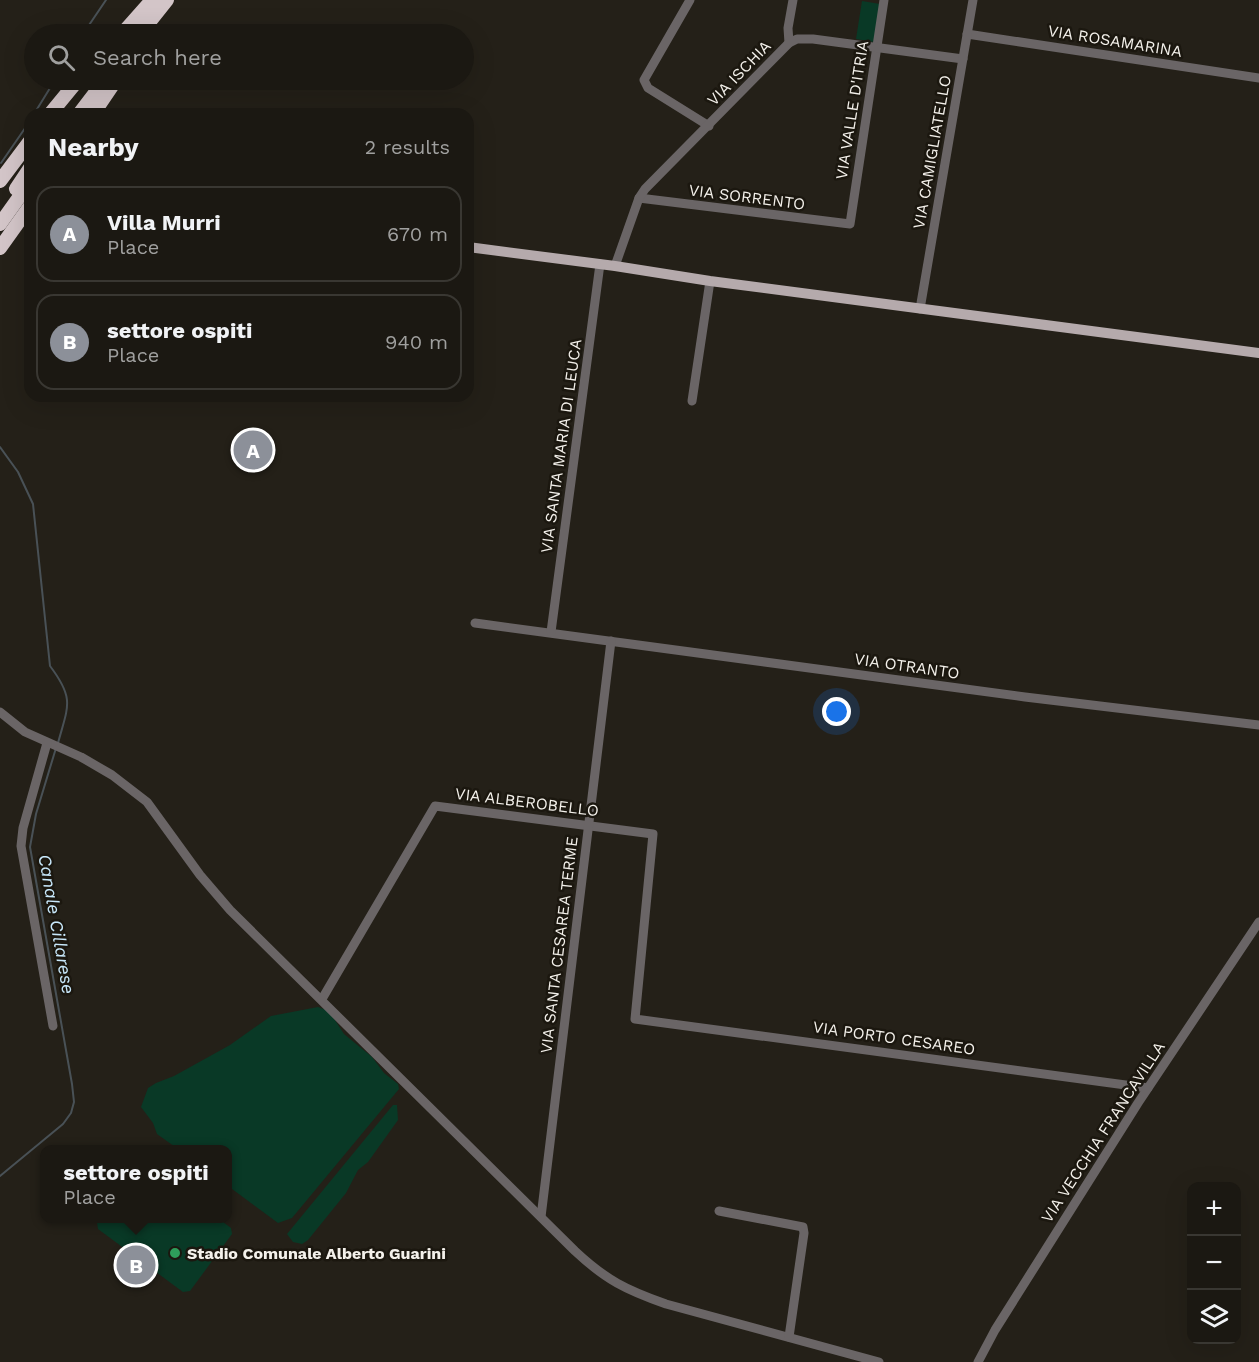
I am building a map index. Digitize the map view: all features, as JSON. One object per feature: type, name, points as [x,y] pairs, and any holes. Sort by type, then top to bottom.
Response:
[{"type":"highway","points":[[131,24],[154,0]]},
{"type":"highway","points":[[137,24],[154,0]]},
{"type":"highway","points":[[149,24],[169,0]]},
{"type":"highway","points":[[153,24],[169,0]]},
{"type":"highway","points":[[55,108],[70,90]]},
{"type":"highway","points":[[75,108],[88,90]]},
{"type":"highway","points":[[84,108],[97,90]]},
{"type":"highway","points":[[97,108],[109,90]]},
{"type":"highway","points":[[0,181],[24,149]]},
{"type":"highway","points":[[0,224],[7,205],[24,181]]},
{"type":"highway","points":[[0,248],[24,214]]},
{"type":"main road","points":[[0,186],[24,189]]},
{"type":"main road","points":[[474,248],[1259,353]]},
{"type":"street","points":[[690,0],[644,80],[648,88],[709,126]]},
{"type":"street","points":[[789,43],[788,28],[793,0]]},
{"type":"street","name":"VIA VALLE D'ITRIA","points":[[850,224],[884,0]]},
{"type":"street","name":"VIA CAMIGLIATELLO","points":[[920,309],[973,0]]},
{"type":"street","name":"VIA ROSAMARINA","points":[[967,34],[1259,78]]},
{"type":"street","name":"VIA ISCHIA","points":[[615,266],[639,198],[645,189],[789,43],[797,39],[813,39],[963,59]]},
{"type":"street","name":"VIA SORRENTO","points":[[639,198],[850,224]]},
{"type":"street","name":"VIA SANTA MARIA DI LEUCA","points":[[551,632],[600,264]]},
{"type":"street","points":[[692,401],[710,281]]},
{"type":"street","name":"VIA OTRANTO","points":[[475,623],[1025,697],[1259,725]]},
{"type":"street","name":"VIA SANTA CESAREA TERME","points":[[541,1217],[611,641]]},
{"type":"street","points":[[0,712],[25,732],[65,749],[112,775],[147,802],[213,892],[541,1217],[589,1264],[607,1278],[666,1304],[879,1362]]},
{"type":"street","points":[[47,743],[23,828],[21,846],[53,1026]]},
{"type":"street","name":"VIA ALBEROBELLO","points":[[321,999],[435,806],[653,834],[635,1019]]},
{"type":"street","name":"VIA VECCHIA FRANCAVILLA","points":[[978,1362],[1000,1321],[1148,1088],[1259,922]]},
{"type":"street","name":"VIA PORTO CESAREO","points":[[635,1019],[1148,1088]]},
{"type":"street","points":[[719,1211],[803,1227],[789,1337]]},
{"type":"green space","points":[[862,1],[880,4],[874,42],[856,39]]},
{"type":"green space","points":[[318,1007],[329,1011],[344,1034],[372,1057],[384,1073],[398,1084],[399,1089],[292,1218],[278,1223],[232,1189],[232,1145],[172,1145],[157,1134],[153,1123],[141,1107],[148,1088],[230,1045],[271,1016]]},
{"type":"green space","points":[[393,1105],[397,1105],[398,1120],[368,1162],[358,1170],[346,1193],[308,1240],[302,1244],[293,1242],[287,1234]]},
{"type":"green space","name":"Stadio Comunale Alberto Guarini","points":[[97,1223],[224,1223],[231,1228],[232,1234],[190,1291],[183,1292],[98,1229]]},
{"type":"waterway","name":"Canale Cillarese","points":[[90,24],[106,0]]},
{"type":"waterway","name":"Canale Cillarese","points":[[38,108],[49,90]]},
{"type":"waterway","name":"Canale Cillarese","points":[[1,163],[24,130]]},
{"type":"waterway","name":"Canale Cillarese","points":[[0,447],[18,472],[33,504],[50,666],[63,687],[67,703],[58,743]]},
{"type":"waterway","name":"Canale Cillarese","points":[[0,1176],[63,1124],[71,1113],[74,1102],[30,847],[36,814],[56,748]]},
{"type":"place","name":"Villa Murri","points":[[253,450]]},
{"type":"place","name":"Stadio Comunale Alberto Guarini","points":[[175,1253]]},
{"type":"place","name":"settore ospiti","points":[[136,1265]]}]
